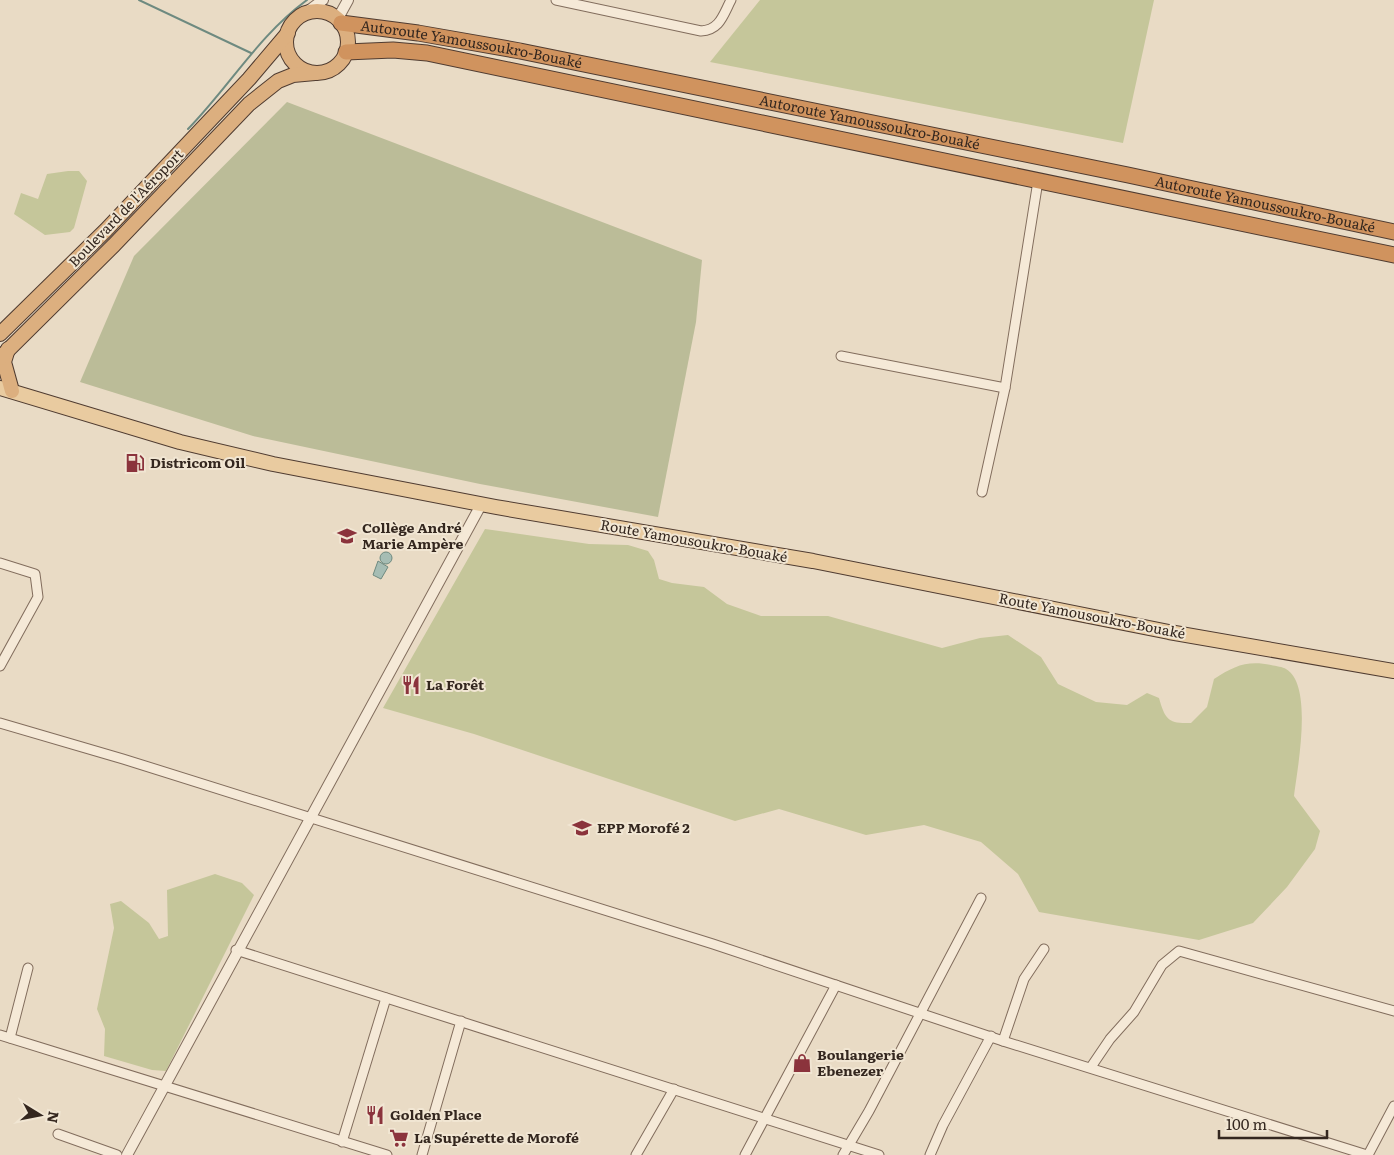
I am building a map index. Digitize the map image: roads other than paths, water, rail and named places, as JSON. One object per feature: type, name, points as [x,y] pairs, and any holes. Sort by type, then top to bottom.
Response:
[{"type":"highway","points":[[324,12],[339,21],[346,32],[346,52],[334,68],[316,74],[306,72],[291,60],[286,42],[288,33],[291,25],[304,14],[324,12]]},
{"type":"highway","name":"Autoroute Yamoussoukro-Bouaké","points":[[339,21],[520,51],[1099,169],[1394,232]]},
{"type":"highway","name":"Boulevard de l'Aéroport","points":[[0,334],[106,230],[249,79],[288,33]]},
{"type":"highway","name":"Autoroute Yamoussoukro-Bouaké","points":[[346,52],[393,50],[427,53],[1394,255]]},
{"type":"highway","name":"Boulevard de l'Aéroport","points":[[4,353],[114,245],[249,104],[278,81],[293,75],[316,74]]},
{"type":"highway","points":[[4,353],[6,390]]},
{"type":"main road","name":"Route Yamousoukro-Bouaké","points":[[6,390],[180,442],[273,464],[813,561],[1169,632],[1394,671]]},
{"type":"street","points":[[304,14],[323,0]]},
{"type":"street","points":[[339,21],[348,0]]},
{"type":"street","points":[[556,0],[701,31],[712,30],[718,25],[731,0]]},
{"type":"street","points":[[982,492],[1005,388],[1038,181]]},
{"type":"street","points":[[841,356],[1005,388]]},
{"type":"street","points":[[126,1155],[236,950],[482,503]]},
{"type":"street","points":[[0,563],[35,574],[38,596],[0,666]]},
{"type":"street","points":[[0,724],[309,818],[836,985],[1004,1041],[1368,1155],[1394,1106]]},
{"type":"street","points":[[842,1155],[869,1111],[919,1012],[981,898]]},
{"type":"street","points":[[1004,1041],[1024,979],[1044,949]]},
{"type":"street","points":[[236,950],[879,1155]]},
{"type":"street","points":[[1091,1067],[1110,1039],[1134,1012],[1162,965],[1179,951],[1394,1011]]},
{"type":"street","points":[[10,1038],[28,968]]},
{"type":"street","points":[[745,1155],[836,985]]},
{"type":"street","points":[[342,1142],[386,998]]},
{"type":"street","points":[[422,1155],[461,1021]]},
{"type":"street","points":[[0,1035],[387,1155]]},
{"type":"street","points":[[930,1155],[943,1125],[991,1036]]},
{"type":"street","points":[[636,1155],[674,1089]]},
{"type":"street","points":[[58,1134],[117,1155]]},
{"type":"waterway","points":[[139,0],[251,53]]},
{"type":"waterway","points":[[188,129],[259,45],[307,0]]},
{"type":"place","name":"Districom Oil","points":[[135,463]]},
{"type":"place","name":"Collège André Marie Ampère","points":[[347,536]]},
{"type":"place","name":"La Forêt","points":[[411,685]]},
{"type":"place","name":"EPP Morofé 2","points":[[582,828]]},
{"type":"place","name":"Boulangerie Ebenezer","points":[[802,1063]]},
{"type":"place","name":"Golden Place","points":[[375,1115]]},
{"type":"place","name":"La Supérette de Morofé","points":[[399,1138]]}]
